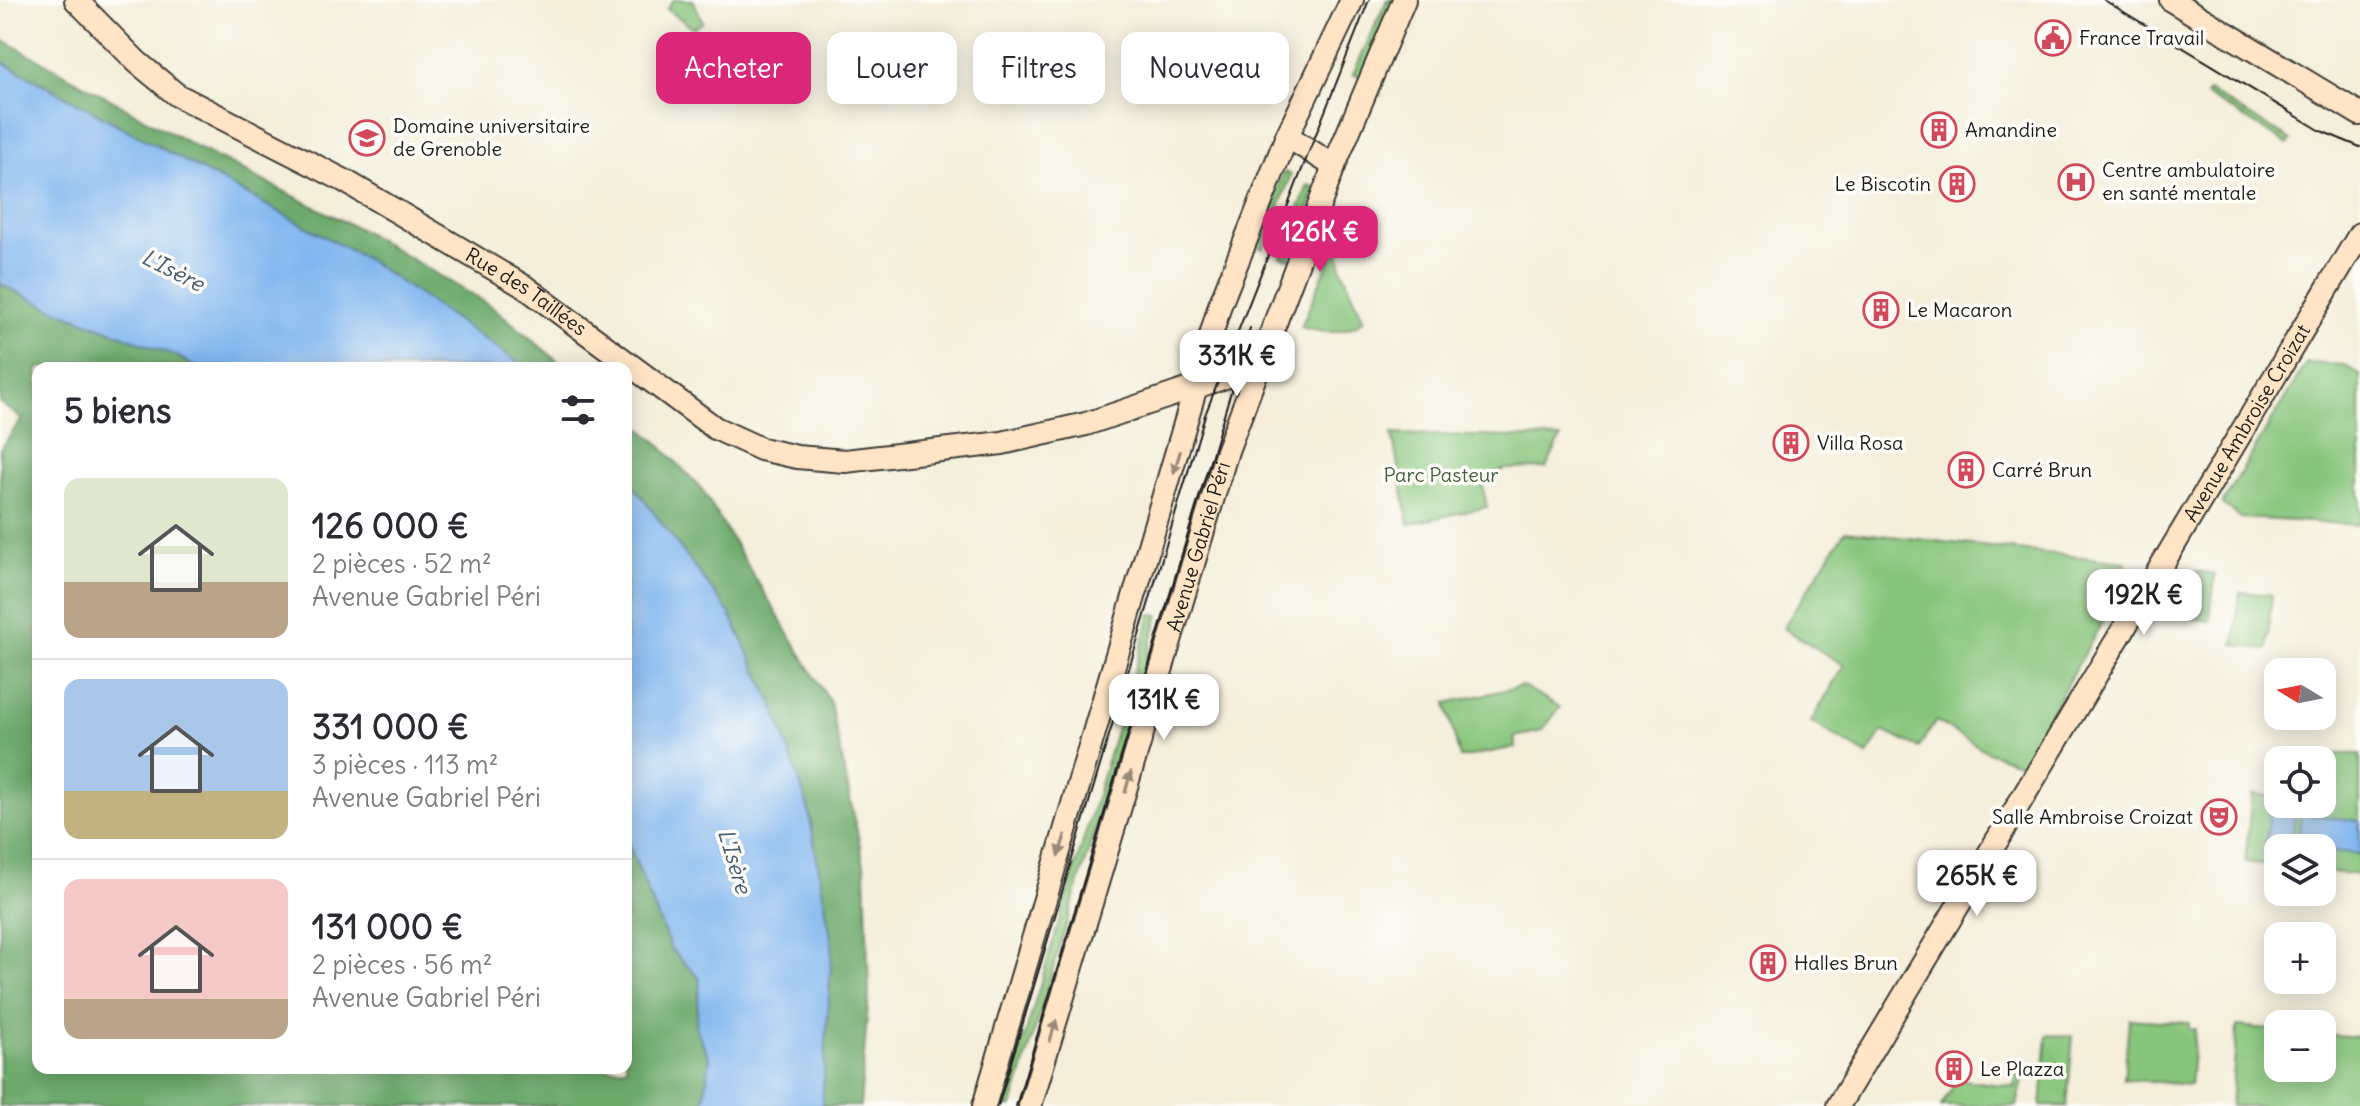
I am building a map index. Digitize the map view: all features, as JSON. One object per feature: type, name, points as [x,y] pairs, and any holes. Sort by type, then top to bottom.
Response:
[{"type":"street","name":"Rue des Taillées","points":[[76,0],[137,62],[177,95],[345,181],[525,287],[626,362]]},
{"type":"street","points":[[984,1106],[1220,305],[1287,136],[1352,0]]},
{"type":"street","name":"Avenue Gabriel Péri","points":[[1030,1106],[1227,451],[1334,166],[1404,0]]},
{"type":"street","points":[[2171,0],[2360,114]]},
{"type":"street","points":[[1287,136],[1334,166]]},
{"type":"street","name":"Avenue Ambroise Croizat","points":[[1838,1106],[2360,234]]},
{"type":"street","name":"Rue des Taillées","points":[[632,366],[715,428],[745,443],[797,457],[845,461],[1002,443],[1086,424],[1261,365]]},
{"type":"green space","points":[[673,0],[693,0],[703,22],[693,28],[667,9]]},
{"type":"green space","points":[[1387,0],[1396,0],[1361,78],[1353,74]]},
{"type":"green space","points":[[0,38],[202,150],[367,233],[493,307],[559,362],[517,362],[368,260],[0,61]]},
{"type":"green space","points":[[2208,91],[2291,140],[2288,144],[2206,95]]},
{"type":"green space","points":[[1284,172],[1291,175],[1263,249],[1255,246]]},
{"type":"green space","points":[[1308,185],[1316,188],[1290,259],[1281,257]]},
{"type":"green space","points":[[1333,251],[1340,253],[1341,267],[1364,320],[1334,332],[1301,327]]},
{"type":"green space","points":[[0,284],[56,310],[187,362],[32,362],[32,1074],[632,1074],[632,853],[671,949],[700,979],[696,1028],[710,1059],[703,1106],[0,1106],[0,449],[22,419],[0,403]]},
{"type":"green space","points":[[2306,363],[2344,365],[2360,374],[2360,525],[2241,518],[2222,504]]},
{"type":"green space","points":[[632,421],[701,488],[830,702],[865,869],[869,993],[860,1106],[822,1106],[832,945],[808,807],[774,707],[730,614],[632,484]]},
{"type":"green space","name":"Parc Pasteur","points":[[1392,434],[1561,438],[1546,468],[1505,469],[1481,478],[1487,507],[1409,524]]},
{"type":"green space","points":[[1845,531],[2126,562],[2123,586],[2021,764],[1988,752],[1936,721],[1919,748],[1883,731],[1867,755],[1811,722],[1844,665],[1783,628]]},
{"type":"green space","points":[[2196,571],[2215,574],[2210,621],[2190,618]]},
{"type":"green space","points":[[2240,592],[2272,595],[2267,649],[2234,645]]},
{"type":"green space","points":[[1151,614],[1159,615],[1012,1106],[1004,1106]]},
{"type":"green space","points":[[1523,686],[1560,707],[1542,731],[1514,737],[1516,747],[1460,758],[1446,703]]},
{"type":"green space","points":[[2336,754],[2360,754],[2360,875],[2336,872],[2336,834],[2264,834],[2264,864],[2245,862],[2252,794],[2264,795],[2264,818],[2336,818]]},
{"type":"green space","points":[[2129,1019],[2189,1023],[2189,1029],[2195,1029],[2190,1085],[2124,1079]]},
{"type":"green space","points":[[2237,1026],[2264,1029],[2264,1082],[2336,1082],[2336,1035],[2360,1037],[2360,1106],[2231,1106]]},
{"type":"green space","points":[[2047,1035],[2073,1036],[2067,1106],[2041,1106]]},
{"type":"green space","points":[[2016,1074],[2024,1075],[2017,1106],[1941,1106],[1958,1079],[2015,1087]]},
{"type":"water","name":"L'Isère","points":[[0,61],[368,260],[517,362],[187,362],[56,310],[0,284]]},
{"type":"water","name":"L'Isère","points":[[632,484],[730,614],[774,707],[808,807],[832,945],[822,1106],[703,1106],[710,1059],[696,1028],[700,979],[671,949],[632,853]]},
{"type":"water","points":[[2268,818],[2295,818],[2293,834],[2267,834]]},
{"type":"water","points":[[2301,818],[2360,821],[2360,854],[2336,851],[2336,834],[2299,834]]},
{"type":"tram line","points":[[998,1106],[1205,415],[1369,0]]},
{"type":"tram line","points":[[2104,0],[2321,131],[2360,147]]},
{"type":"tram line","points":[[1016,1106],[1250,328]]},
{"type":"place","name":"France Travail","points":[[2053,38]]},
{"type":"place","name":"Amandine","points":[[1939,130]]},
{"type":"place","name":"Domaine universitaire de Grenoble","points":[[367,138]]},
{"type":"place","name":"Centre ambulatoire en santé mentale","points":[[2076,182]]},
{"type":"place","name":"Le Biscotin","points":[[1957,184]]},
{"type":"place","name":"Le Macaron","points":[[1881,310]]},
{"type":"place","name":"Villa Rosa","points":[[1791,443]]},
{"type":"place","name":"Carré Brun","points":[[1966,470]]},
{"type":"place","name":"Salle Ambroise Croizat","points":[[2219,817]]},
{"type":"place","name":"Halles Brun","points":[[1768,963]]},
{"type":"place","name":"Le Plazza","points":[[1954,1069]]}]
